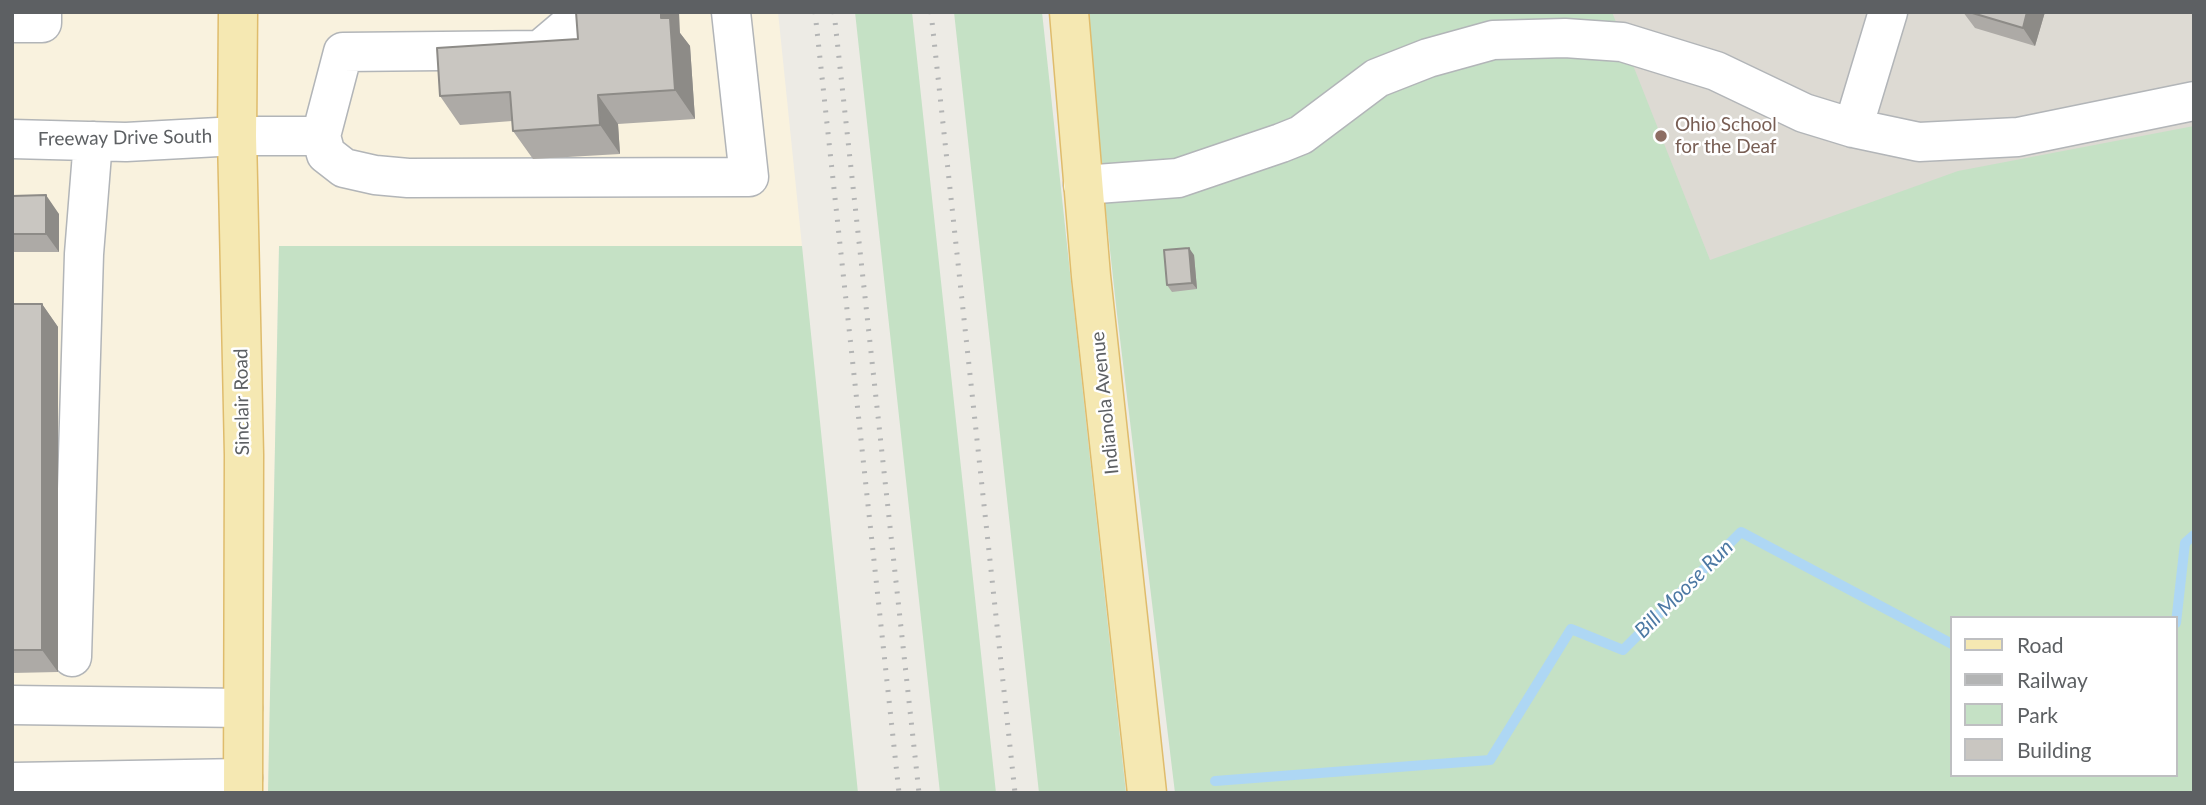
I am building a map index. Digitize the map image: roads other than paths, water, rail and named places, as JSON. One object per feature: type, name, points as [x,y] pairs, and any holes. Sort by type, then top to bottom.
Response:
[{"type":"main road","name":"Sinclair Road","points":[[238,12],[237,135],[244,456],[243,785]]},
{"type":"main road","name":"Indianola Avenue","points":[[1069,12],[1091,276],[1147,793]]},
{"type":"street","points":[[12,23],[42,23],[43,12]]},
{"type":"street","points":[[572,12],[573,22],[540,50],[343,52],[321,136],[326,154],[344,168],[375,175],[408,178],[749,177],[731,12]]},
{"type":"street","points":[[1853,128],[1888,12]]},
{"type":"street","points":[[1083,185],[1178,178],[1301,135],[1377,78],[1428,58],[1493,40],[1565,38],[1621,27],[1804,113],[1853,128],[1919,142],[2018,137],[2194,101]]},
{"type":"street","name":"Freeway Drive South","points":[[12,139],[126,142],[237,135],[321,136]]},
{"type":"street","points":[[72,657],[84,254],[93,141]]},
{"type":"street","points":[[12,705],[243,708]]},
{"type":"street","points":[[14,782],[243,785]]},
{"type":"waterway","name":"Bill Moose Run","points":[[1215,781],[1490,760],[1571,629],[1623,650],[1741,532],[1951,643]]},
{"type":"waterway","name":"Bill Moose Run","points":[[2177,616],[2185,543],[2194,535]]},
{"type":"railway","points":[[815,12],[899,793]]},
{"type":"railway","points":[[834,12],[919,793]]},
{"type":"railway","points":[[931,12],[1015,793]]},
{"type":"place","name":"Ohio School for the Deaf","points":[[1661,136]]}]
